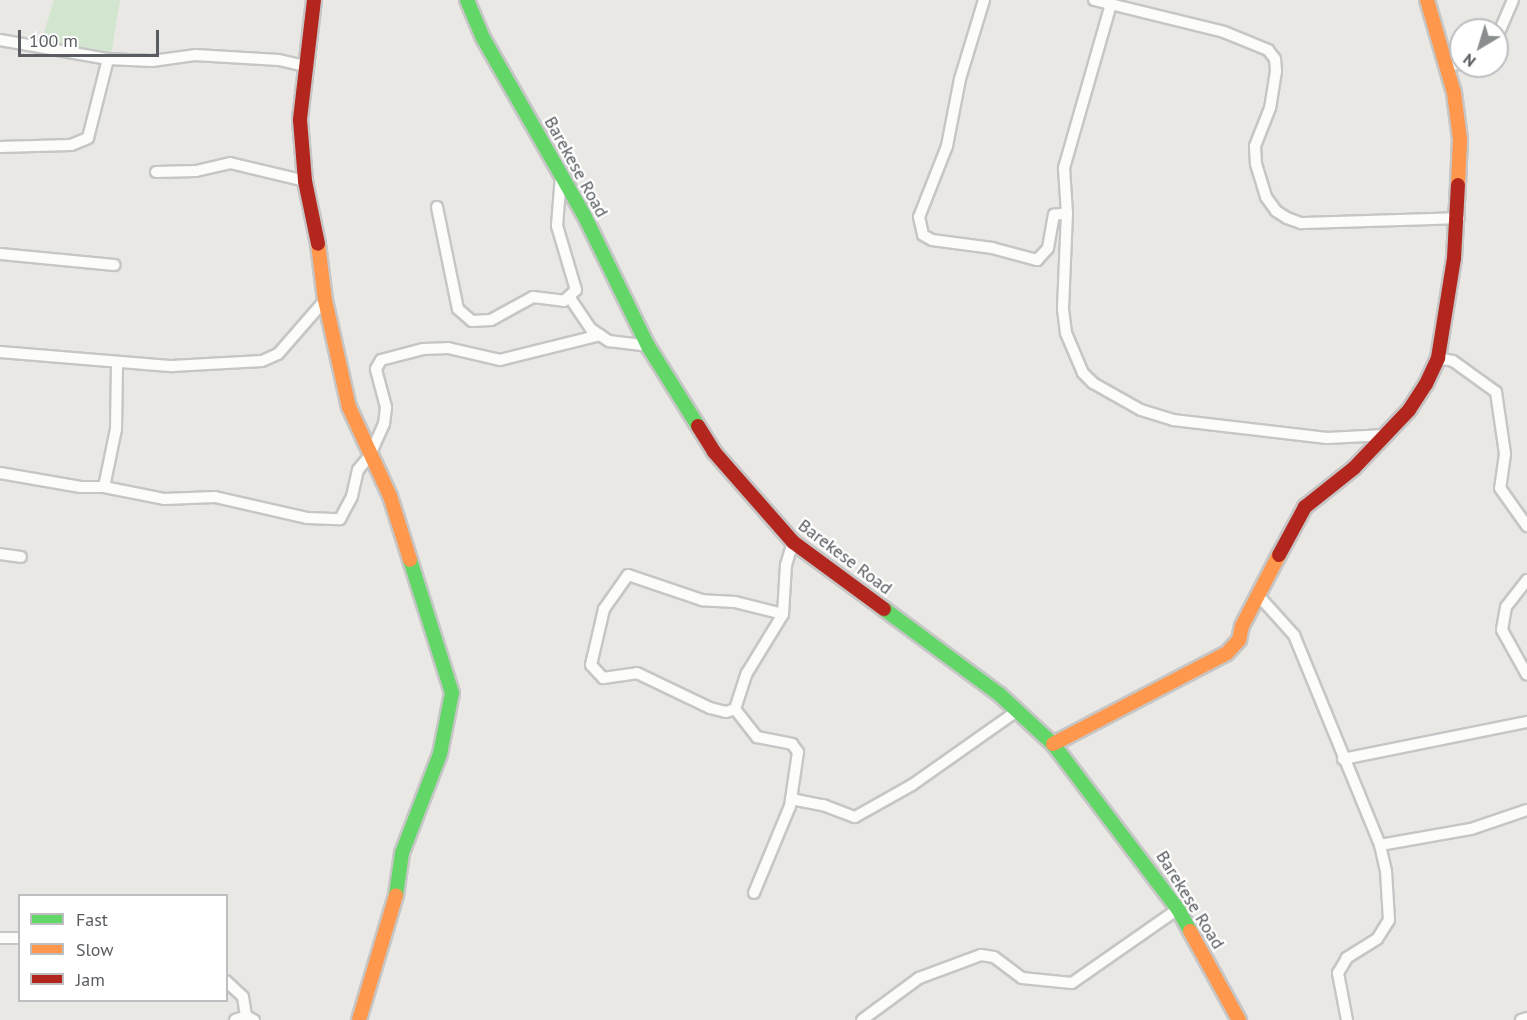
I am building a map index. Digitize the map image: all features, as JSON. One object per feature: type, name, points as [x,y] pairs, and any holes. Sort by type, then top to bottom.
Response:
[{"type":"street","points":[[314,0],[304,66],[300,120],[305,181],[317,234],[325,300],[349,407],[390,496],[452,693],[440,754],[402,853],[393,915],[359,1020]]},
{"type":"street","name":"Barekese Road","points":[[467,0],[483,38],[561,176],[648,346],[714,452],[793,542],[1017,711],[1053,744],[1178,909],[1239,1020]]},
{"type":"street","points":[[984,0],[960,79],[946,146],[925,198],[920,226],[923,235],[932,240],[992,248],[1037,260],[1048,248],[1054,215],[1067,213]]},
{"type":"street","points":[[1094,0],[1224,32],[1268,50],[1275,60],[1276,71],[1270,108],[1255,146],[1263,186],[1275,211],[1301,223],[1459,218]]},
{"type":"street","points":[[1053,744],[1227,653],[1239,640],[1242,626],[1305,507],[1354,468],[1409,410],[1438,358],[1459,218],[1460,139],[1446,64],[1427,0]]},
{"type":"street","points":[[1505,18],[1513,0]]},
{"type":"street","points":[[1111,4],[1070,137],[1064,168],[1067,213],[1063,309],[1066,333],[1083,372],[1093,383],[1141,410],[1173,420],[1327,438],[1386,435]]},
{"type":"street","points":[[0,40],[108,59],[152,61],[195,55],[279,60],[304,66]]},
{"type":"street","points":[[0,147],[71,145],[88,138],[108,59]]},
{"type":"street","points":[[156,172],[196,171],[231,163],[305,181]]},
{"type":"street","points":[[437,207],[458,309],[464,317],[472,321],[491,320],[533,297],[564,301],[570,298],[576,290],[557,226],[561,176]]},
{"type":"street","points":[[0,254],[114,265]]},
{"type":"street","points":[[570,298],[584,322],[600,335],[628,346],[648,346]]},
{"type":"street","points":[[0,352],[117,364],[172,366],[271,359],[325,300]]},
{"type":"street","points":[[0,473],[81,487],[104,487],[164,499],[215,497],[307,518],[340,519],[352,496],[358,470],[370,455],[384,424],[386,407],[376,369],[381,360],[423,349],[448,348],[500,360],[600,335]]},
{"type":"street","points":[[1438,358],[1453,361],[1496,392],[1505,454],[1500,488],[1527,526]]},
{"type":"street","points":[[104,487],[116,429],[117,364]]},
{"type":"street","points":[[735,709],[747,673],[783,614],[786,565],[793,542]]},
{"type":"street","points":[[0,554],[21,556]]},
{"type":"street","points":[[735,709],[726,712],[710,708],[637,673],[603,678],[595,673],[591,665],[604,609],[622,581],[628,575],[637,575],[702,600],[735,602],[783,614]]},
{"type":"street","points":[[1527,580],[1506,607],[1502,630],[1527,675]]},
{"type":"street","points":[[1258,595],[1294,634],[1343,759],[1380,845],[1391,906],[1389,920],[1367,948],[1347,958],[1338,973],[1347,1020]]},
{"type":"street","points":[[735,709],[757,737],[796,747],[791,799],[754,893]]},
{"type":"street","points":[[791,799],[823,805],[855,817],[912,785],[1017,711]]},
{"type":"street","points":[[1343,759],[1527,722]]},
{"type":"street","points":[[1380,845],[1471,830],[1527,810]]},
{"type":"street","points":[[862,1020],[919,978],[981,956],[994,957],[1022,978],[1072,983],[1178,909]]},
{"type":"street","points":[[0,938],[18,938]]},
{"type":"street","points":[[228,983],[243,997],[250,1018],[235,1020]]},
{"type":"street","points":[[1521,1020],[1527,1018]]},
{"type":"green space","points":[[54,0],[120,0],[111,55],[41,43]]},
{"type":"traffic: fast","points":[[467,0],[483,38],[584,215],[648,346],[698,426]]},
{"type":"traffic: fast","points":[[396,895],[402,853],[440,754],[452,693],[410,560]]},
{"type":"traffic: fast","points":[[884,609],[999,694],[1053,744],[1178,909],[1190,931]]},
{"type":"traffic: slow","points":[[1427,0],[1454,93],[1460,139],[1458,185]]},
{"type":"traffic: slow","points":[[318,244],[325,300],[349,407],[390,496],[410,560]]},
{"type":"traffic: slow","points":[[1053,744],[1227,653],[1239,640],[1242,626],[1279,555]]},
{"type":"traffic: slow","points":[[359,1020],[396,895]]},
{"type":"traffic: slow","points":[[1190,931],[1239,1020]]},
{"type":"traffic: jam","points":[[314,0],[300,120],[305,181],[318,244]]},
{"type":"traffic: jam","points":[[1279,555],[1305,507],[1354,468],[1409,410],[1426,384],[1438,358],[1454,258],[1458,185]]},
{"type":"traffic: jam","points":[[698,426],[714,452],[793,542],[884,609]]}]
